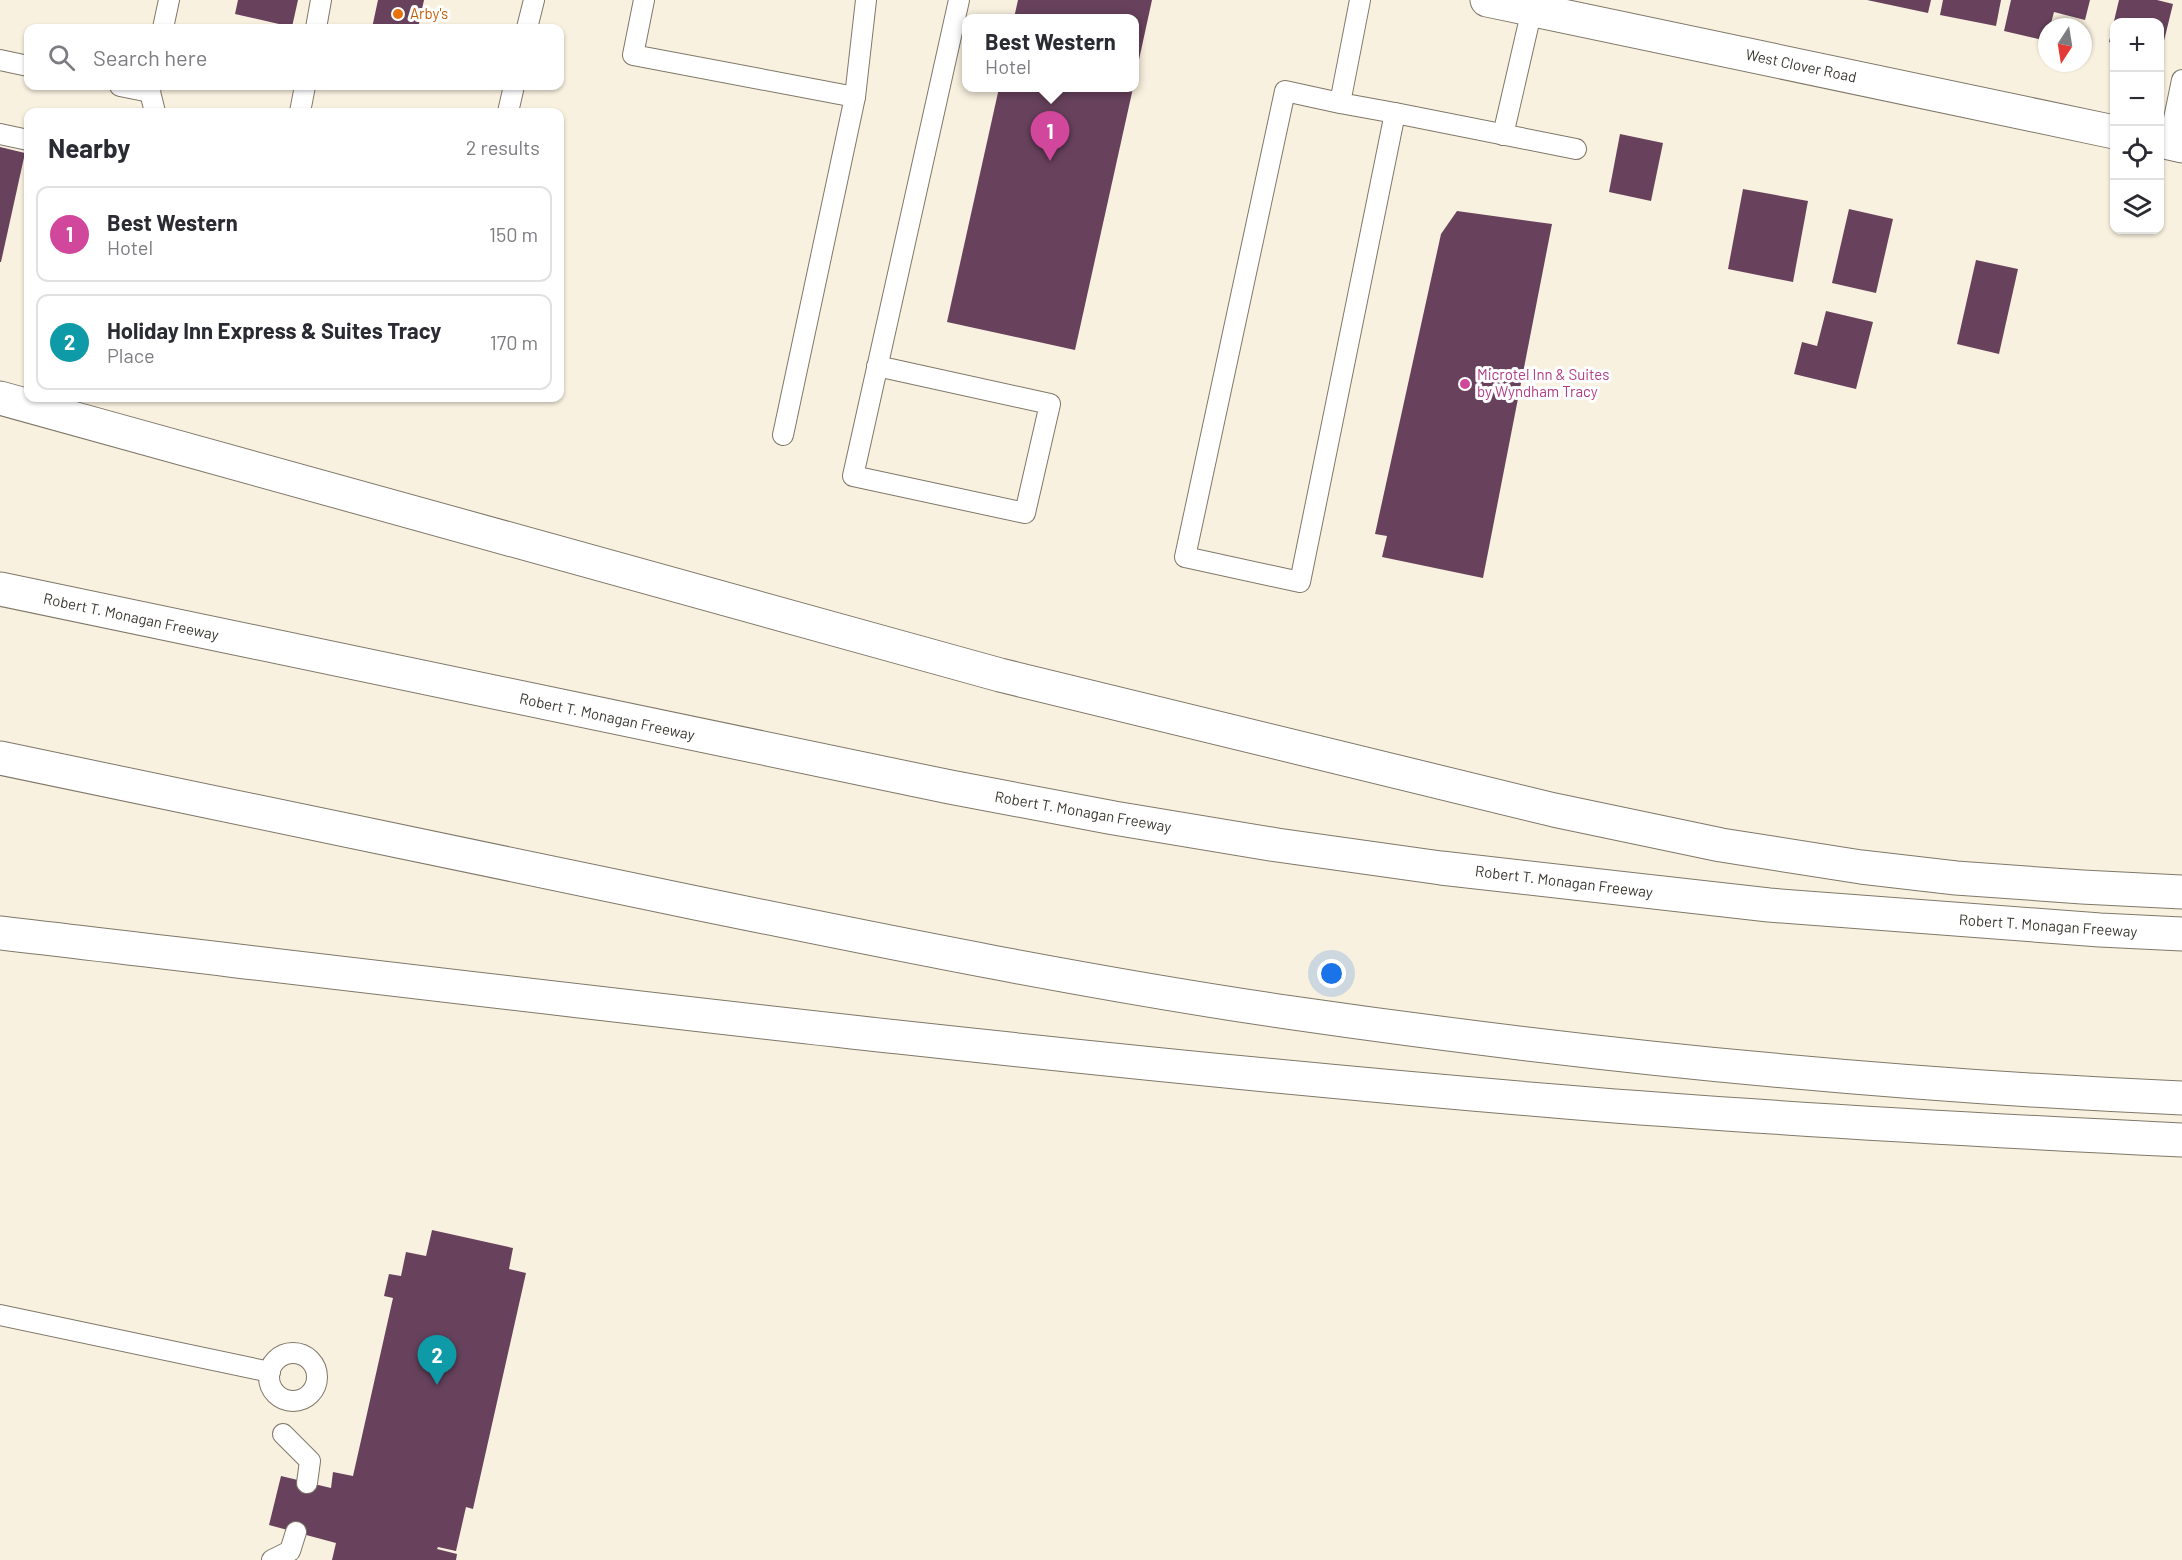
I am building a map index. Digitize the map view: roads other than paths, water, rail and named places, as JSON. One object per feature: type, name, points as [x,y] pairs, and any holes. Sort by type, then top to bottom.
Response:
[{"type":"main road","name":"West Clover Road","points":[[1487,0],[2110,131]]},
{"type":"main road","points":[[0,398],[1000,675],[1554,810],[1721,845],[1861,867],[1967,879],[2182,892]]},
{"type":"main road","name":"Robert T. Monagan Freeway","points":[[0,589],[696,736],[950,787],[1113,818],[1277,845],[1441,868],[1769,905],[2076,929],[2182,934]]},
{"type":"main road","points":[[0,758],[945,954],[1284,1012],[1614,1054],[1780,1071],[2076,1093],[2182,1098]]},
{"type":"main road","points":[[0,933],[695,1014],[1363,1084],[1569,1102],[1816,1119],[2182,1140]]},
{"type":"lane","points":[[164,24],[169,0]]},
{"type":"lane","points":[[317,24],[321,0]]},
{"type":"lane","points":[[528,24],[534,0]]},
{"type":"lane","points":[[644,0],[633,55],[855,97]]},
{"type":"lane","points":[[783,435],[855,97],[866,0]]},
{"type":"lane","points":[[878,366],[1050,404],[1025,513],[853,476],[959,0]]},
{"type":"lane","points":[[1340,103],[1360,0]]},
{"type":"lane","points":[[1503,135],[1532,9]]},
{"type":"lane","points":[[0,60],[24,65]]},
{"type":"lane","points":[[2170,144],[2182,80]]},
{"type":"lane","points":[[151,90],[154,108]]},
{"type":"lane","points":[[301,108],[304,90]]},
{"type":"lane","points":[[509,108],[513,90]]},
{"type":"lane","points":[[1395,113],[1300,582],[1185,557],[1285,91],[1576,149]]},
{"type":"lane","points":[[0,134],[24,139]]},
{"type":"lane","points":[[0,1315],[270,1372]]},
{"type":"lane","points":[[283,1434],[310,1461],[307,1482]]},
{"type":"lane","points":[[272,1560],[290,1551],[296,1532]]},
{"type":"place","name":"Arby's","points":[[398,14]]},
{"type":"place","name":"Best Western","points":[[1050,161]]},
{"type":"place","name":"Microtel Inn & Suites by Wyndham Tracy","points":[[1465,384]]},
{"type":"place","name":"Holiday Inn Express & Suites Tracy","points":[[437,1385]]}]
